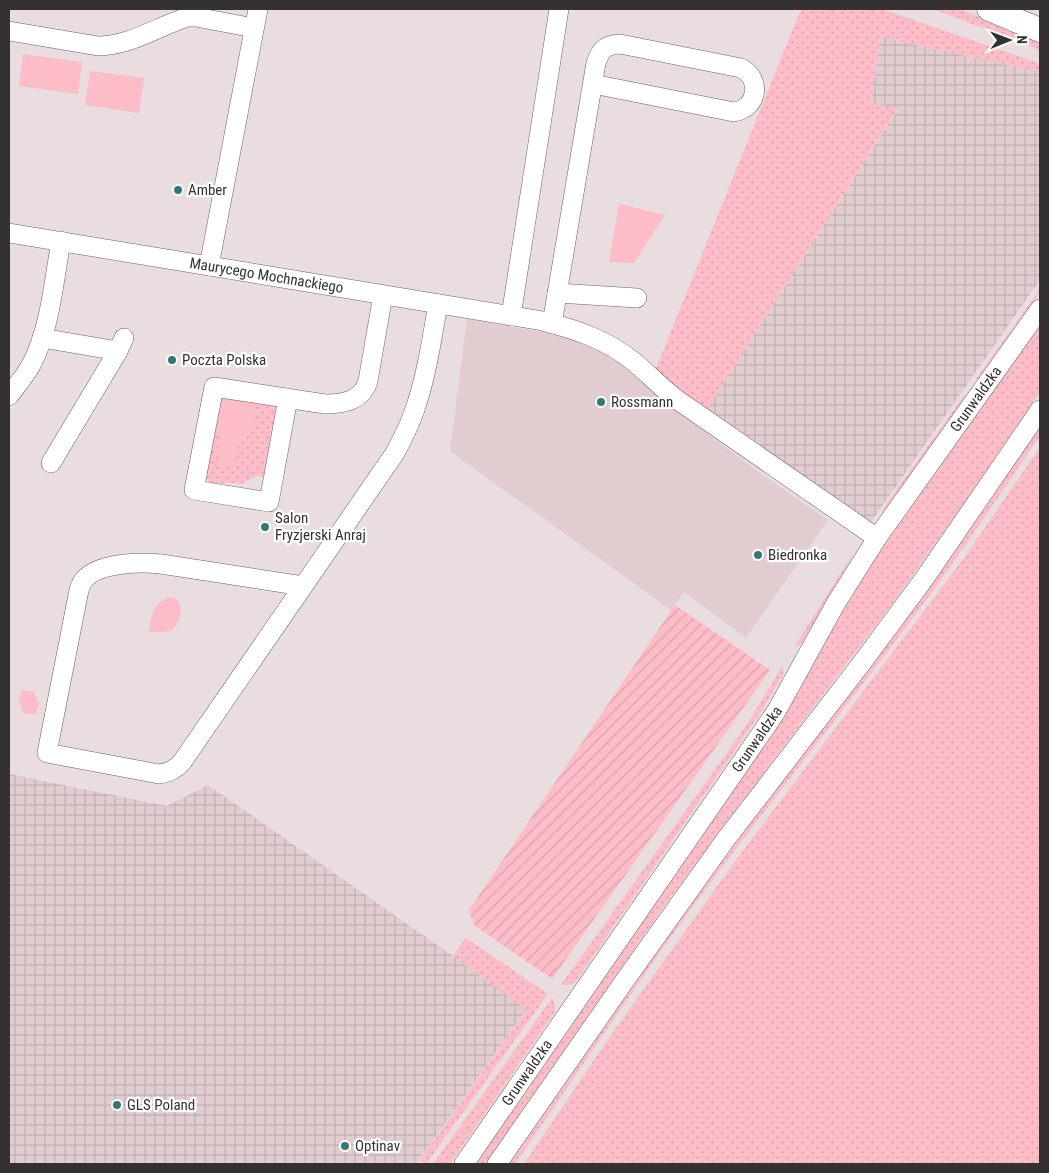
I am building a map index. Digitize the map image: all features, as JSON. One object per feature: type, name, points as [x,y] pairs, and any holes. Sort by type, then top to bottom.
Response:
[{"type":"main road","points":[[989,9],[1040,30]]},
{"type":"street","points":[[209,266],[258,9]]},
{"type":"street","points":[[518,317],[559,9]]},
{"type":"street","points":[[9,31],[108,46],[123,43],[188,17],[254,28]]},
{"type":"street","points":[[552,324],[596,63],[602,50],[613,44],[620,44],[741,68],[753,80],[755,92],[752,101],[745,109],[734,112],[593,84]]},
{"type":"street","name":"Maurycego Mochnackiego","points":[[9,233],[518,317],[580,331],[595,337],[632,360],[669,394],[877,538]]},
{"type":"street","points":[[9,396],[31,366],[42,338],[61,242]]},
{"type":"street","points":[[557,292],[637,298]]},
{"type":"street","points":[[288,398],[269,502],[194,490],[214,387],[288,398],[325,404],[348,402],[358,397],[362,394],[368,381],[383,295]]},
{"type":"street","points":[[303,586],[146,563],[119,565],[102,569],[87,577],[80,587],[78,595],[47,753],[152,774],[166,773],[174,770],[182,762],[303,586],[395,452],[406,433],[424,381],[438,304]]},
{"type":"street","name":"Grunwaldzka","points":[[464,1164],[777,710],[836,603],[877,538],[1040,309]]},
{"type":"street","points":[[42,338],[121,345],[51,463]]},
{"type":"street","name":"Grunwaldzka","points":[[497,1164],[726,839],[924,579],[1040,410]]},
{"type":"shaded area","points":[[801,9],[882,9],[1035,62],[1040,64],[1040,72],[880,37],[871,103],[898,108],[705,412],[655,371]]},
{"type":"shaded area","points":[[933,9],[959,9],[1040,40],[1040,50]]},
{"type":"shaded area","points":[[880,37],[1040,72],[1040,280],[871,522],[705,412],[898,109],[871,103]]},
{"type":"shaded area","points":[[23,54],[82,62],[78,94],[19,86]]},
{"type":"shaded area","points":[[90,71],[144,78],[139,113],[85,105]]},
{"type":"shaded area","points":[[619,204],[665,215],[634,263],[609,262]]},
{"type":"shaded area","points":[[1040,289],[1040,292],[978,379],[976,379]]},
{"type":"shaded area","points":[[467,319],[559,335],[594,346],[619,361],[653,393],[764,476],[828,520],[746,638],[684,592],[671,610],[450,451]]},
{"type":"shaded area","points":[[1040,326],[1040,392],[895,600],[660,912],[486,1164],[474,1164],[773,732],[874,560]]},
{"type":"shaded area","points":[[965,394],[966,397],[886,508],[882,510]]},
{"type":"shaded area","points":[[224,395],[257,399],[252,425],[240,435],[233,467],[217,463],[223,436],[208,433],[215,404]]},
{"type":"shaded area","points":[[257,399],[278,403],[265,477],[256,476],[241,484],[225,482],[213,487],[202,472],[208,433],[223,436],[240,435],[252,425]]},
{"type":"shaded area","points":[[1040,427],[1040,436],[935,588],[705,890],[632,992],[515,1164],[510,1164],[669,934],[780,783],[915,606],[986,507]]},
{"type":"shaded area","points":[[1040,447],[1040,1164],[524,1164],[611,1035],[736,860],[967,554]]},
{"type":"shaded area","points":[[853,554],[802,643],[794,647]]},
{"type":"shaded area","points":[[169,597],[174,598],[180,605],[179,621],[173,629],[168,631],[149,632],[156,607]]},
{"type":"shaded area","points":[[675,605],[770,670],[552,979],[474,925],[469,910]]},
{"type":"shaded area","points":[[783,665],[783,675],[759,715],[576,981],[569,985],[561,985],[746,726]]},
{"type":"shaded area","points":[[22,690],[35,692],[39,703],[36,715],[23,713],[21,704],[18,703]]},
{"type":"shaded area","points":[[9,774],[167,806],[208,785],[527,1009],[416,1164],[9,1164]]},
{"type":"shaded area","points":[[466,938],[548,994],[426,1164],[420,1160],[527,1010],[453,956]]},
{"type":"shaded area","points":[[552,998],[555,1006],[554,1013],[450,1164],[433,1164]]},
{"type":"place","name":"Amber","points":[[178,190]]},
{"type":"place","name":"Poczta Polska","points":[[172,360]]},
{"type":"place","name":"Rossmann","points":[[601,402]]},
{"type":"place","name":"Salon Fryzjerski Anraj","points":[[265,527]]},
{"type":"place","name":"Biedronka","points":[[758,555]]},
{"type":"place","name":"GLS Poland","points":[[117,1105]]},
{"type":"place","name":"Optinav","points":[[345,1146]]}]
